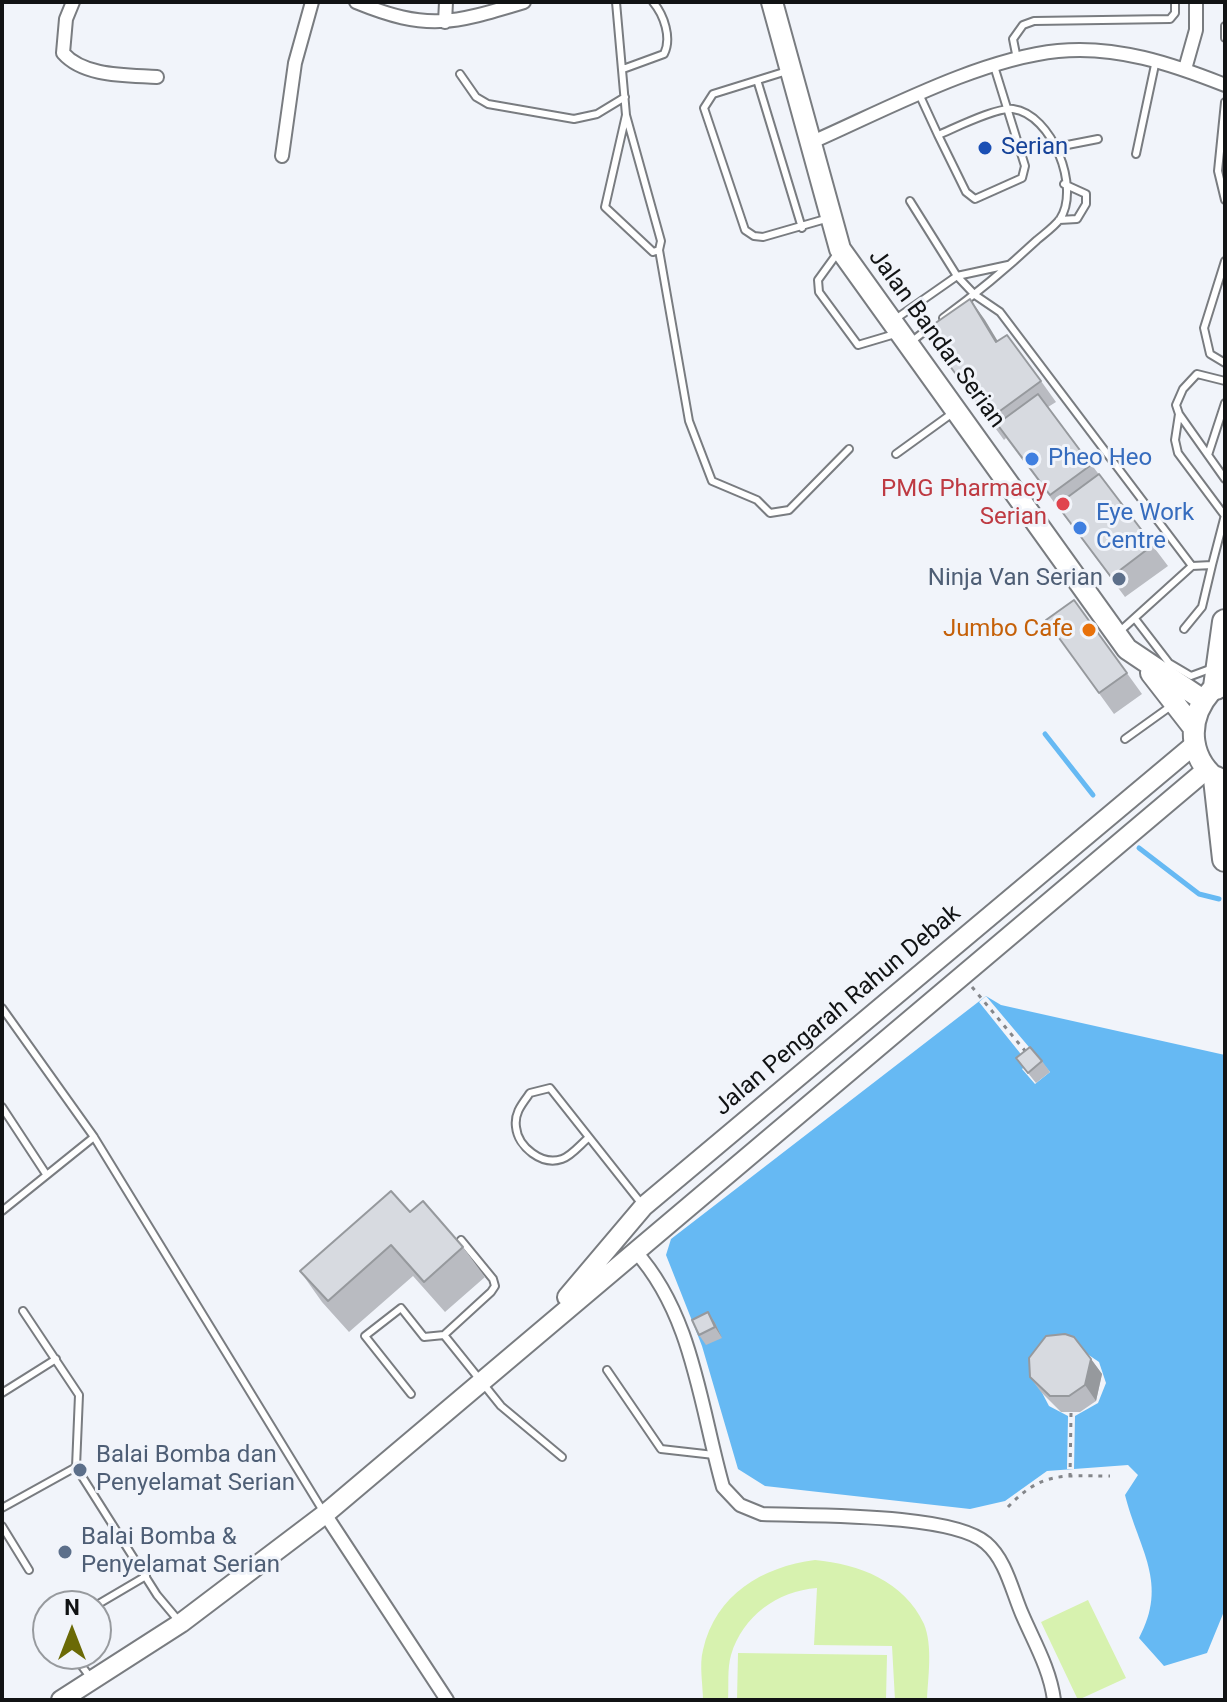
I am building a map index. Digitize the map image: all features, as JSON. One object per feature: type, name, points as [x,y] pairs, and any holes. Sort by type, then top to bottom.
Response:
[{"type":"highway","points":[[1216,683],[1225,622]]},
{"type":"highway","points":[[1216,778],[1225,859]]},
{"type":"main road","name":"Jalan Bandar Serian","points":[[772,2],[840,249],[1116,634],[1143,662],[1174,703],[1216,778]]},
{"type":"main road","name":"Jalan Bandar Serian","points":[[1143,662],[1216,683]]},
{"type":"main road","points":[[1194,736],[1216,683]]},
{"type":"street","points":[[73,2],[63,35],[63,53],[70,61],[119,75],[157,77]]},
{"type":"street","points":[[282,156],[295,63],[312,2]]},
{"type":"street","points":[[356,2],[410,22],[445,22],[524,2]]},
{"type":"street","points":[[445,22],[446,2]]},
{"type":"street","points":[[1185,69],[1196,30],[1196,2]]},
{"type":"street","points":[[810,143],[994,66],[1059,51],[1099,51],[1156,60],[1225,85]]},
{"type":"street","name":"Jalan Pengarah Rahun Debak","points":[[534,1336],[644,1206],[1194,736]]},
{"type":"street","name":"Jalan Pengarah Rahun Debak","points":[[61,1700],[181,1623],[325,1514],[764,1140],[964,978],[1173,801],[1216,778]]},
{"type":"street","points":[[635,1251],[655,1272],[680,1324],[699,1383],[723,1487],[740,1505],[762,1514],[920,1522],[965,1531],[986,1542],[1007,1576],[1052,1680],[1054,1700]]},
{"type":"street","points":[[325,1514],[447,1700]]},
{"type":"lane","points":[[618,2],[626,115],[661,241],[659,250],[689,421],[712,481],[757,500],[770,513],[789,510],[849,449]]},
{"type":"lane","points":[[623,69],[664,54],[667,49],[666,30],[653,2]]},
{"type":"lane","points":[[1017,59],[1013,39],[1023,25],[1034,21],[1170,19],[1175,13],[1175,2]]},
{"type":"lane","points":[[1225,26],[1225,38]]},
{"type":"lane","points":[[1136,154],[1156,60]]},
{"type":"lane","points":[[920,96],[966,192],[975,199],[1022,178],[1025,166],[994,66]]},
{"type":"lane","points":[[790,70],[758,83],[713,94],[704,108],[745,230],[763,237],[829,218]]},
{"type":"lane","points":[[460,74],[476,97],[488,104],[574,119],[597,114],[625,97]]},
{"type":"lane","points":[[758,83],[802,228]]},
{"type":"lane","points":[[1225,102],[1218,171],[1225,200]]},
{"type":"lane","points":[[840,249],[818,280],[819,292],[858,345],[899,333],[975,295],[1059,220],[1066,204],[1057,147],[1036,119],[1009,108],[938,135]]},
{"type":"lane","points":[[626,115],[605,207],[646,248],[659,250]]},
{"type":"lane","points":[[1057,147],[1098,139]]},
{"type":"lane","points":[[1059,220],[1077,219],[1086,204],[1086,194],[1064,184]]},
{"type":"lane","points":[[910,201],[957,276],[975,295],[1000,312],[1192,566]]},
{"type":"lane","points":[[1225,261],[1204,328],[1204,342],[1210,354],[1225,363]]},
{"type":"lane","points":[[899,333],[957,276],[1011,264]]},
{"type":"lane","points":[[1225,381],[1197,374],[1176,405],[1179,414],[1225,479]]},
{"type":"lane","points":[[1208,455],[1225,403]]},
{"type":"lane","points":[[896,454],[955,411]]},
{"type":"lane","points":[[1179,414],[1175,440],[1178,453],[1225,516],[1202,607],[1184,629]]},
{"type":"lane","points":[[1116,634],[1136,620],[1192,566],[1212,565]]},
{"type":"lane","points":[[1136,620],[1169,663],[1185,673],[1204,674],[1216,683]]},
{"type":"lane","points":[[1125,739],[1174,703]]},
{"type":"lane","points":[[2,1008],[94,1137],[325,1514]]},
{"type":"lane","points":[[587,1139],[562,1159],[544,1159],[526,1150],[516,1129],[518,1110],[530,1093],[550,1088],[587,1139],[644,1206]]},
{"type":"lane","points":[[2,1107],[46,1174]]},
{"type":"lane","points":[[2,1211],[94,1137]]},
{"type":"lane","points":[[411,1394],[366,1341],[367,1332],[401,1308],[424,1337],[444,1335],[495,1286],[493,1279],[461,1240]]},
{"type":"lane","points":[[23,1311],[79,1395],[76,1467],[146,1576],[181,1623]]},
{"type":"lane","points":[[444,1335],[501,1406],[562,1457]]},
{"type":"lane","points":[[2,1393],[56,1359]]},
{"type":"lane","points":[[607,1370],[661,1449],[714,1455]]},
{"type":"lane","points":[[2,1508],[76,1467]]},
{"type":"lane","points":[[2,1526],[29,1570]]},
{"type":"lane","points":[[112,1596],[146,1576]]},
{"type":"lane","points":[[85,1670],[93,1681]]},
{"type":"path","points":[[964,978],[1033,1061]]},
{"type":"path","points":[[1070,1477],[1071,1413]]},
{"type":"path","points":[[1008,1507],[1035,1482],[1110,1476]]},
{"type":"green space","points":[[815,1560],[864,1571],[905,1596],[927,1633],[927,1700],[895,1700],[892,1646],[814,1645],[817,1588],[788,1594],[753,1617],[736,1641],[731,1655],[728,1700],[703,1700],[702,1656],[709,1630],[730,1599],[744,1587],[777,1569]]},
{"type":"green space","points":[[1088,1600],[1126,1678],[1078,1700],[1041,1622]]},
{"type":"green space","points":[[738,1653],[887,1655],[886,1700],[737,1700]]},
{"type":"water","points":[[986,996],[1001,1005],[1225,1055],[1225,1609],[1207,1653],[1164,1666],[1139,1638],[1148,1618],[1151,1583],[1125,1495],[1138,1475],[1128,1465],[1047,1471],[1005,1501],[970,1509],[765,1486],[738,1469],[702,1346],[666,1255],[671,1239]]},
{"type":"pier","points":[[986,996],[1050,1072],[1035,1084],[1022,1069],[1028,1063],[979,1002]]},
{"type":"pier","points":[[1080,1349],[1099,1362],[1106,1383],[1098,1403],[1075,1416],[1074,1469],[1067,1469],[1068,1416],[1049,1406],[1038,1385]]},
{"type":"building","points":[[970,299],[996,342],[1007,335],[1041,381],[989,419],[924,331]]},
{"type":"building","points":[[1038,394],[1091,465],[1050,495],[997,424]]},
{"type":"building","points":[[1099,474],[1153,545],[1111,577],[1057,505]]},
{"type":"building","points":[[1074,600],[1127,673],[1099,693],[1046,620]]},
{"type":"building","points":[[1030,1047],[1042,1061],[1028,1073],[1016,1058]]},
{"type":"building","points":[[391,1191],[410,1212],[423,1201],[463,1247],[424,1282],[391,1245],[328,1301],[300,1271]]},
{"type":"building","points":[[708,1312],[715,1327],[699,1335],[692,1320]]},
{"type":"building","points":[[1065,1334],[1074,1337],[1091,1359],[1085,1385],[1069,1396],[1050,1396],[1030,1377],[1029,1358],[1046,1336]]},
{"type":"waterway","points":[[1045,734],[1093,795]]},
{"type":"waterway","points":[[1139,848],[1199,894],[1219,899]]},
{"type":"place","name":"Serian","points":[[985,148]]},
{"type":"place","name":"Pheo Heo","points":[[1032,459]]},
{"type":"place","name":"PMG Pharmacy Serian","points":[[1063,504]]},
{"type":"place","name":"Eye Work Centre","points":[[1080,528]]},
{"type":"place","name":"Ninja Van Serian","points":[[1119,579]]},
{"type":"place","name":"Jumbo Cafe","points":[[1089,630]]},
{"type":"place","name":"Balai Bomba dan Penyelamat Serian","points":[[80,1470]]},
{"type":"place","name":"Balai Bomba & Penyelamat Serian","points":[[65,1552]]}]
